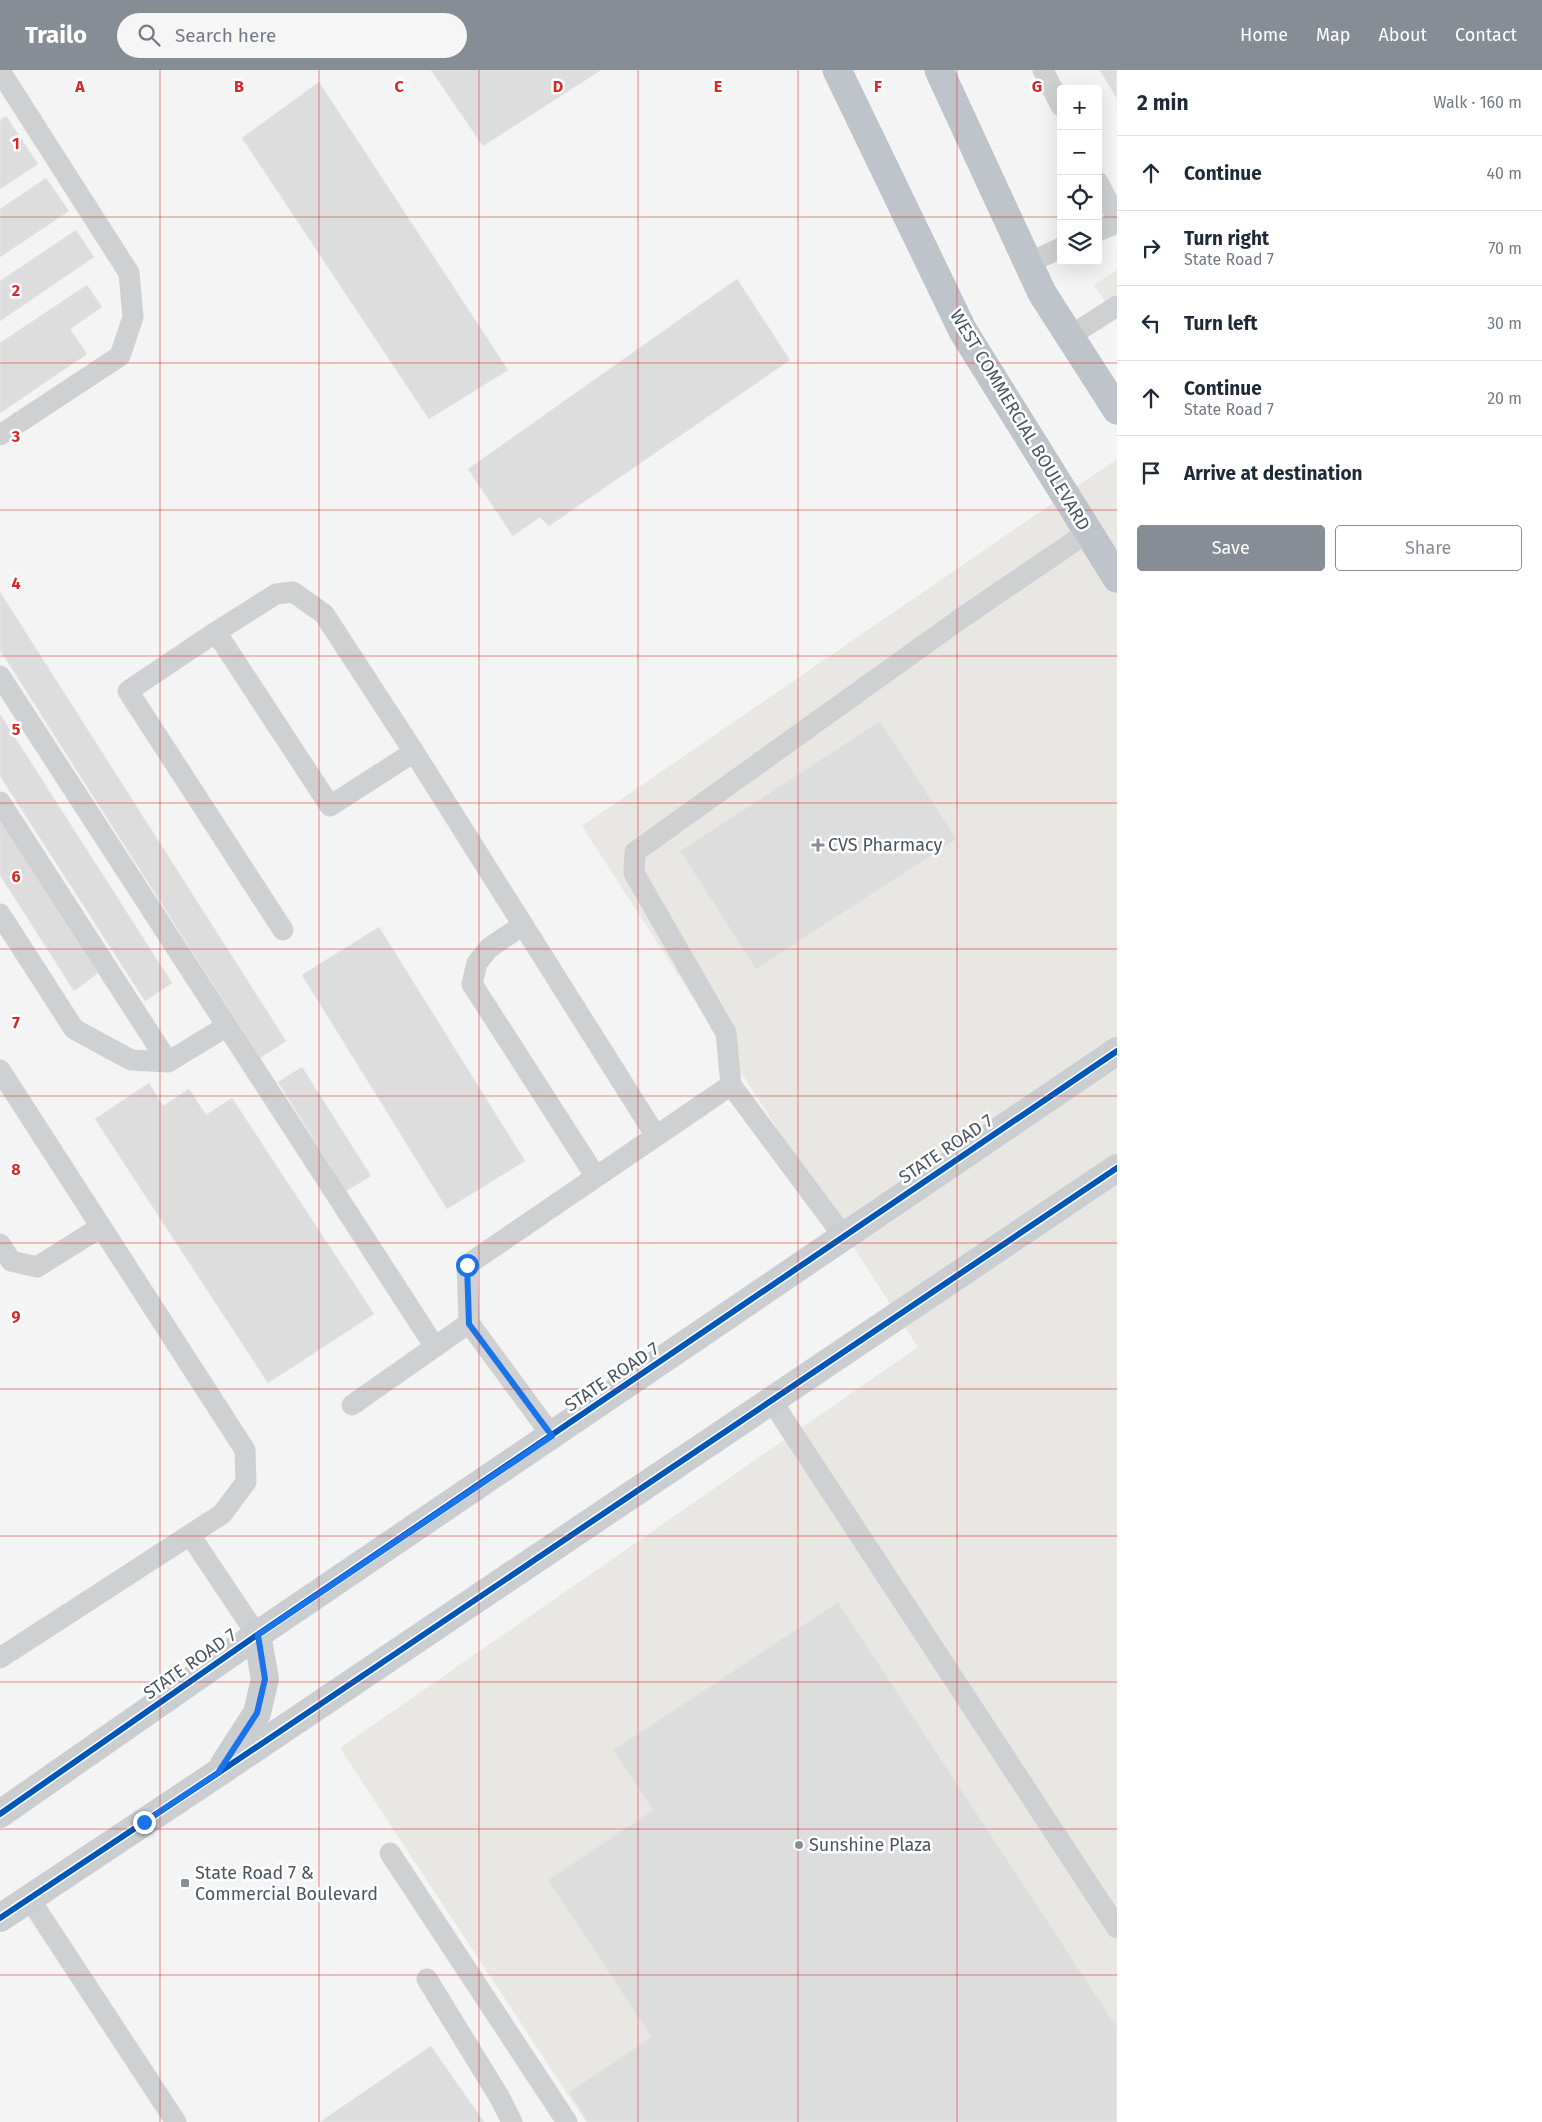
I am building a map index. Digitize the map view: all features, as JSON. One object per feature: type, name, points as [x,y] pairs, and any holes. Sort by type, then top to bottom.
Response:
[{"type":"highway","name":"WEST COMMERCIAL BOULEVARD","points":[[837,70],[963,331],[1117,578]]},
{"type":"highway","points":[[939,70],[1042,293],[1117,410]]},
{"type":"main road","name":"STATE ROAD 7","points":[[0,1814],[258,1635],[1117,1051]]},
{"type":"main road","points":[[0,1918],[1117,1168]]},
{"type":"main road","points":[[218,1773],[257,1713],[265,1679],[258,1635]]},
{"type":"lane","points":[[1043,70],[1057,98]]},
{"type":"lane","points":[[0,72],[129,273],[133,317],[120,356],[0,435]]},
{"type":"lane","points":[[1102,190],[1117,221],[1102,229]]},
{"type":"lane","points":[[1028,263],[1057,250]]},
{"type":"lane","points":[[1070,336],[1117,306]]},
{"type":"lane","points":[[844,1237],[732,1085],[726,1033],[634,873],[635,852],[963,618],[1088,532]]},
{"type":"lane","points":[[283,930],[128,691],[276,594],[294,592],[324,614],[414,752],[656,1136]]},
{"type":"lane","points":[[216,632],[330,806],[414,752]]},
{"type":"lane","points":[[0,676],[435,1347]]},
{"type":"lane","points":[[0,802],[168,1062]]},
{"type":"lane","points":[[0,914],[74,1029],[131,1060],[168,1062],[227,1026]]},
{"type":"lane","points":[[523,925],[489,948],[477,963],[472,984],[596,1177]]},
{"type":"lane","points":[[0,1070],[245,1450],[246,1482],[222,1514],[0,1658]]},
{"type":"lane","points":[[552,1436],[469,1324],[467,1265],[732,1085]]},
{"type":"lane","points":[[0,1244],[11,1261],[37,1267],[101,1227]]},
{"type":"lane","points":[[352,1405],[469,1324]]},
{"type":"lane","points":[[771,1400],[1117,1928]]},
{"type":"lane","points":[[190,1535],[258,1635]]},
{"type":"lane","points":[[390,1853],[567,2122]]},
{"type":"lane","points":[[29,1898],[176,2122]]},
{"type":"lane","points":[[426,1979],[500,2098],[512,2122]]},
{"type":"shaded area","points":[[1117,270],[1117,319],[1094,285]]},
{"type":"shaded area","points":[[1117,459],[1117,2122],[586,2122],[340,1748],[918,1347],[582,826]]},
{"type":"building","points":[[431,70],[601,70],[483,146]]},
{"type":"building","points":[[1117,70],[1117,98],[1100,71]]},
{"type":"building","points":[[319,82],[508,370],[429,419],[242,138]]},
{"type":"building","points":[[6,116],[38,164],[0,189],[0,121]]},
{"type":"building","points":[[46,178],[69,211],[0,257],[0,209]]},
{"type":"building","points":[[76,230],[94,257],[0,321],[0,281]]},
{"type":"building","points":[[737,279],[790,360],[549,526],[540,517],[513,536],[468,469]]},
{"type":"building","points":[[87,285],[102,307],[70,329],[87,354],[0,413],[0,343]]},
{"type":"building","points":[[0,592],[286,1041],[260,1058],[0,650]]},
{"type":"building","points":[[0,714],[172,983],[145,1001],[0,776]]},
{"type":"building","name":"CVS Pharmacy","points":[[880,721],[957,839],[756,969],[680,851]]},
{"type":"building","points":[[0,821],[98,973],[74,991],[0,875]]},
{"type":"building","points":[[379,927],[525,1161],[447,1209],[302,975]]},
{"type":"building","points":[[302,1067],[371,1176],[346,1191],[278,1082]]},
{"type":"building","points":[[149,1083],[163,1106],[189,1089],[206,1115],[232,1098],[374,1314],[268,1383],[95,1119]]},
{"type":"building","name":"Sunshine Plaza","points":[[838,1602],[1117,2027],[1117,2122],[588,2122],[569,2092],[651,2037],[548,1880],[653,1810],[613,1750]]},
{"type":"building","points":[[431,2046],[484,2122],[320,2122]]},
{"type":"cycle path","points":[[0,1814],[257,1635],[1117,1051]]},
{"type":"cycle path","points":[[0,1918],[1117,1168]]},
{"type":"place","name":"CVS Pharmacy","points":[[818,845]]},
{"type":"place","name":"Sunshine Plaza","points":[[799,1845]]},
{"type":"place","name":"State Road 7 & Commercial Boulevard","points":[[185,1883]]},
{"type":"route","points":[[144,1822],[218,1773],[257,1713],[265,1679],[258,1635],[552,1436],[469,1324],[467,1265]]}]
